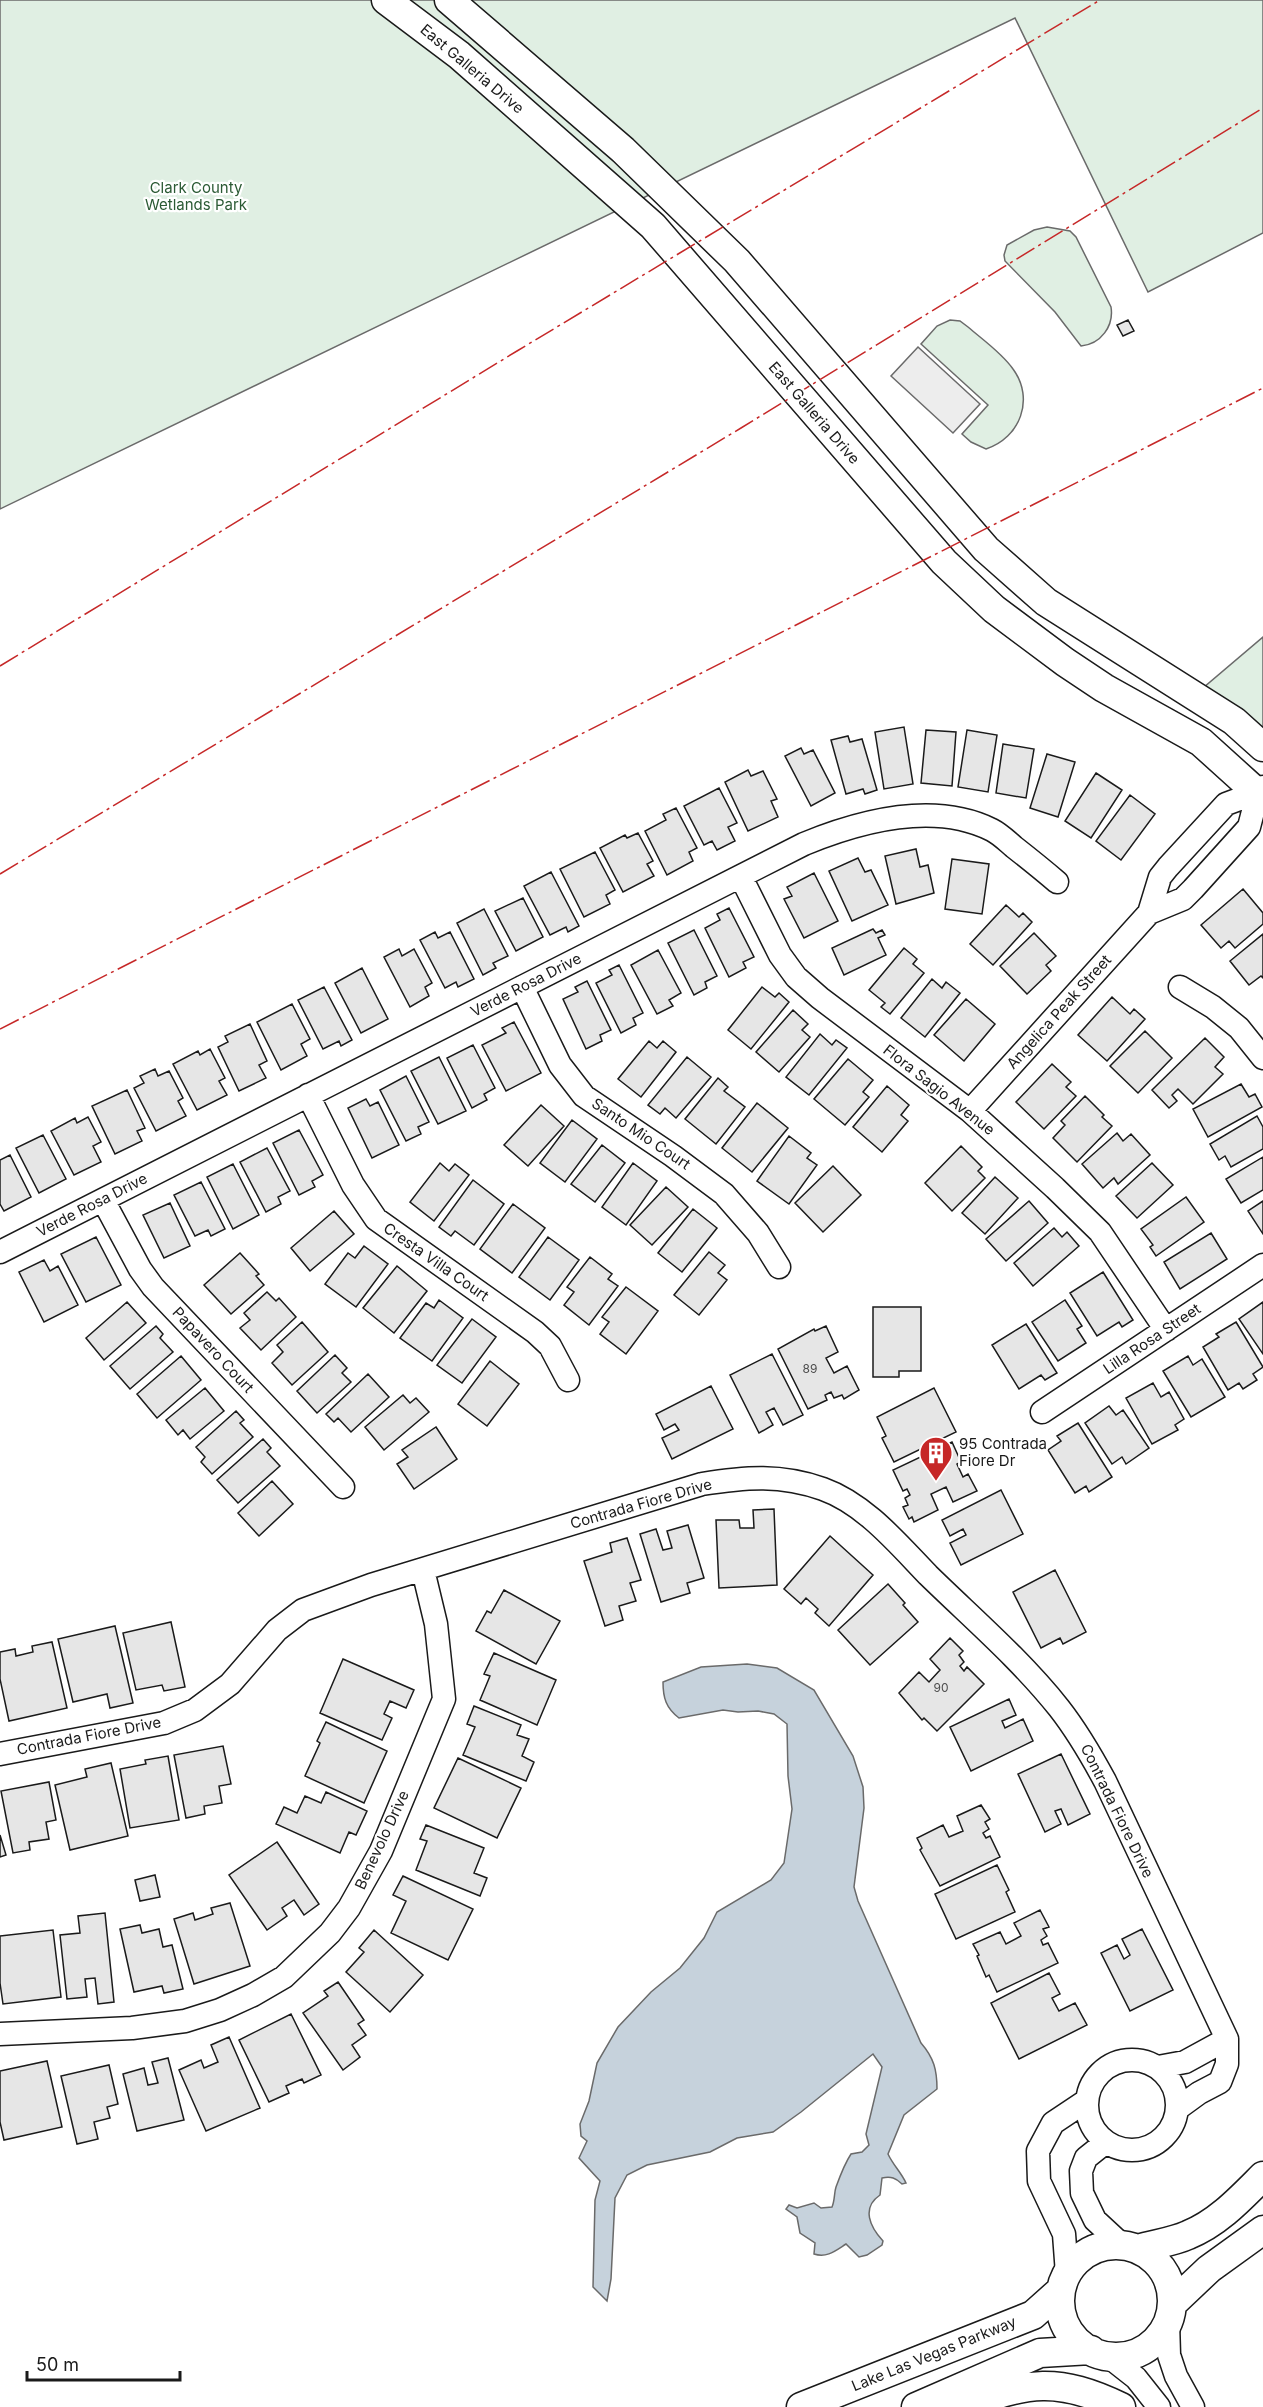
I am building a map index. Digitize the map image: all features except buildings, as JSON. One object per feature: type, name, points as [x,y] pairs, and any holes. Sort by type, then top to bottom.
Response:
[{"type":"main road","name":"East Galleria Drive","points":[[386,0],[459,55],[653,226],[944,562],[994,609],[1104,688],[1201,742],[1261,792]]},
{"type":"main road","points":[[449,0],[623,150],[737,261],[986,549],[1046,602],[1234,721],[1263,747]]},
{"type":"main road","points":[[875,483],[905,457]]},
{"type":"main road","points":[[1099,2353],[1076,2339],[1065,2323],[1061,2307],[1064,2282],[1077,2261],[1090,2251],[1106,2246],[1130,2247],[1188,2235],[1232,2207],[1263,2176]]},
{"type":"main road","points":[[916,2407],[1040,2353],[1099,2353],[1127,2356],[1144,2349],[1159,2338],[1170,2313],[1209,2269],[1263,2230]]},
{"type":"main road","points":[[1130,2247],[1152,2257],[1163,2270],[1171,2286],[1170,2313]]},
{"type":"main road","name":"Lake Las Vegas Parkway","points":[[801,2407],[1033,2315],[1064,2282]]},
{"type":"main road","points":[[963,2407],[994,2394],[1031,2386],[1066,2386],[1096,2395],[1122,2407]]},
{"type":"street","name":"Angelica Peak Street","points":[[1149,913],[1183,899],[1193,890],[1249,827],[1261,792]]},
{"type":"street","name":"Angelica Peak Street","points":[[970,1111],[1149,913],[1160,877],[1168,867],[1226,804],[1261,792]]},
{"type":"street","name":"Verde Rosa Drive","points":[[0,1252],[804,844],[842,829],[879,820],[919,816],[958,819],[993,830],[1057,882]]},
{"type":"street","name":"Flora Sagio Avenue","points":[[741,877],[780,955],[796,977],[820,998],[970,1111],[1100,1232],[1166,1330]]},
{"type":"street","name":"Santo Mio Court","points":[[522,987],[560,1065],[584,1096],[673,1155],[724,1194],[758,1233],[779,1267]]},
{"type":"street","points":[[1180,987],[1213,1007],[1239,1028],[1263,1058]]},
{"type":"street","name":"Cresta Villa Court","points":[[308,1095],[362,1202],[376,1219],[535,1332],[550,1346],[568,1380]]},
{"type":"street","name":"Papavero Court","points":[[103,1200],[140,1269],[153,1287],[342,1487]]},
{"type":"street","name":"Lilla Rosa Street","points":[[1042,1413],[1263,1265]]},
{"type":"street","name":"Contrada Fiore Drive","points":[[0,1754],[164,1723],[195,1710],[230,1684],[277,1630],[303,1610],[371,1585],[702,1484],[747,1477],[777,1478],[825,1489],[850,1504],[882,1529],[1039,1684],[1082,1740],[1105,1781],[1227,2039],[1227,2064],[1220,2082],[1199,2093],[1177,2109]]},
{"type":"street","name":"Benevolo Drive","points":[[0,2034],[132,2028],[185,2021],[228,2006],[277,1981],[306,1958],[330,1933],[350,1908],[381,1851],[444,1699],[436,1624],[423,1570]]},
{"type":"street","points":[[1158,2067],[1173,2085],[1177,2109],[1169,2131],[1151,2146],[1128,2150],[1106,2142],[1091,2124],[1086,2101],[1094,2079],[1113,2064],[1135,2059],[1158,2067],[1185,2062],[1227,2039]]},
{"type":"street","points":[[1064,2282],[1064,2234],[1039,2181],[1038,2151],[1053,2123],[1086,2101]]},
{"type":"street","points":[[1106,2142],[1086,2158],[1081,2171],[1082,2193],[1095,2220],[1130,2247]]},
{"type":"street","points":[[1170,2313],[1169,2355],[1176,2376],[1192,2407]]},
{"type":"street","points":[[1099,2353],[1136,2378],[1159,2407]]},
{"type":"green space","name":"Clark County Wetlands Park","points":[[0,0],[1263,0],[1263,233],[1148,292],[1015,18],[0,509]]},
{"type":"green space","points":[[1047,227],[1070,231],[1076,237],[1111,307],[1110,321],[1105,333],[1088,345],[1081,346],[1055,312],[1005,261],[1007,245],[1034,230]]},
{"type":"green space","points":[[950,320],[960,321],[992,347],[1009,363],[1020,381],[1023,405],[1015,427],[998,444],[986,449],[971,442],[962,434],[988,405],[921,344],[937,326]]},
{"type":"green space","points":[[1263,637],[1263,731],[1203,688]]},
{"type":"shaded area","points":[[918,347],[980,404],[953,433],[891,376]]},
{"type":"shaded area","points":[[747,1664],[777,1668],[814,1690],[853,1756],[863,1787],[864,1808],[854,1887],[858,1901],[921,2043],[932,2059],[937,2089],[904,2115],[888,2154],[906,2183],[902,2184],[891,2177],[882,2178],[880,2195],[874,2200],[869,2212],[871,2224],[883,2241],[882,2245],[867,2255],[859,2257],[846,2244],[827,2254],[814,2254],[815,2243],[800,2233],[797,2217],[786,2209],[789,2205],[797,2208],[814,2203],[821,2208],[832,2207],[836,2187],[851,2154],[862,2152],[869,2145],[866,2134],[882,2067],[873,2054],[773,2132],[737,2138],[710,2152],[647,2165],[627,2175],[615,2198],[611,2279],[607,2301],[593,2287],[595,2200],[600,2181],[579,2158],[587,2141],[581,2136],[580,2124],[589,2101],[597,2063],[618,2027],[651,1992],[680,1968],[704,1938],[717,1912],[771,1880],[784,1863],[792,1809],[788,1776],[787,1724],[774,1714],[758,1711],[723,1710],[679,1718],[668,1706],[664,1693],[663,1682],[701,1667]]},
{"type":"power","points":[[0,666],[1100,0]]},
{"type":"power","points":[[0,874],[741,428],[1263,108]]},
{"type":"power","points":[[0,1029],[1263,388]]},
{"type":"place","name":"95 Contrada Fiore Dr","points":[[936,1482]]}]
